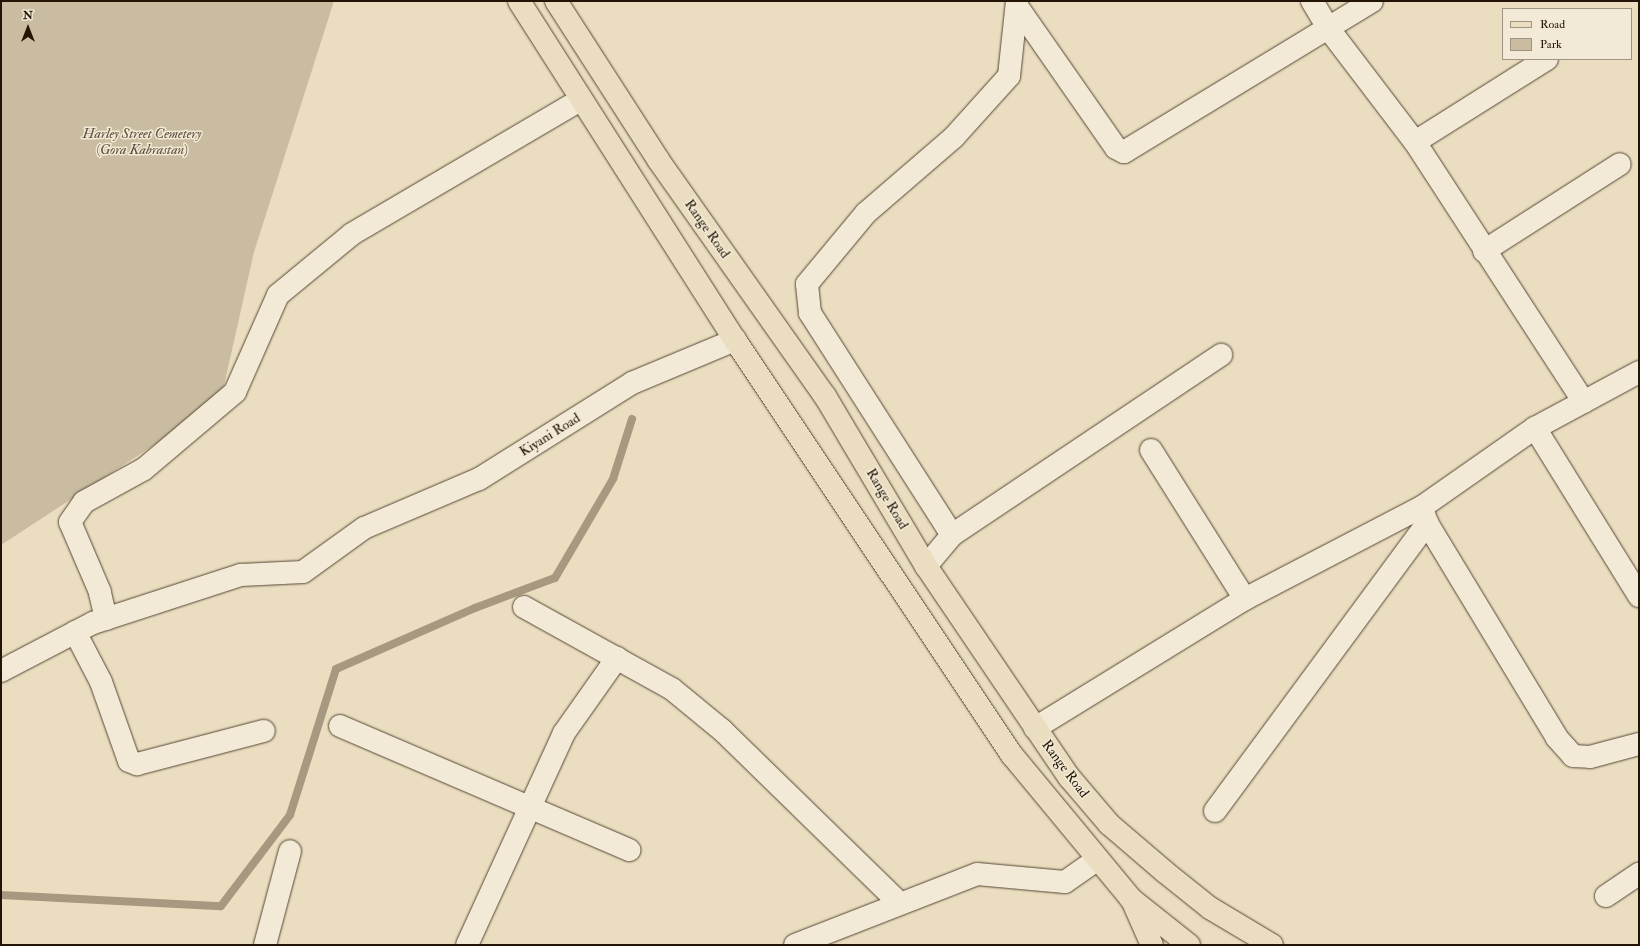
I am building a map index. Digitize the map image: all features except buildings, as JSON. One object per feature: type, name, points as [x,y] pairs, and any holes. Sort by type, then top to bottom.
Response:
[{"type":"main road","points":[[519,1],[580,100],[735,340],[1012,755],[1097,860],[1131,899],[1189,945]]},
{"type":"main road","name":"Range Road","points":[[556,1],[659,161],[825,396],[926,566],[1034,728],[1069,777],[1109,824],[1210,908],[1272,945]]},
{"type":"main road","points":[[1131,899],[1152,945]]},
{"type":"street","points":[[1312,1],[1328,28],[1416,142],[1484,251],[1584,402]]},
{"type":"street","points":[[1018,5],[1116,148],[1124,152],[1372,1]]},
{"type":"street","points":[[952,535],[810,313],[807,284],[866,213],[954,137],[1009,76],[1018,5]]},
{"type":"street","points":[[1416,142],[1545,60]]},
{"type":"street","points":[[106,619],[100,592],[70,522],[84,502],[144,469],[235,392],[278,295],[352,234],[580,100]]},
{"type":"street","points":[[1484,251],[1620,164]]},
{"type":"street","name":"Kiyani Road","points":[[1,671],[75,632],[106,619],[241,574],[303,572],[364,528],[479,479],[632,383],[735,340]]},
{"type":"street","points":[[926,566],[952,535],[1221,355]]},
{"type":"street","points":[[1034,728],[1245,598],[1424,515],[1535,428],[1639,372]]},
{"type":"street","points":[[1535,428],[1639,596]]},
{"type":"street","points":[[1151,450],[1245,598]]},
{"type":"street","points":[[1424,515],[1557,738],[1573,756],[1590,757],[1639,744]]},
{"type":"street","points":[[1215,811],[1424,515]]},
{"type":"street","points":[[524,607],[672,688],[722,730],[899,903]]},
{"type":"street","points":[[75,632],[101,682],[129,761],[137,764],[264,730]]},
{"type":"street","points":[[467,945],[564,733],[617,658]]},
{"type":"street","points":[[340,726],[630,850]]},
{"type":"street","points":[[265,945],[290,851]]},
{"type":"street","points":[[795,945],[899,903],[977,874],[1065,882],[1097,860]]},
{"type":"street","points":[[1606,896],[1639,874]]},
{"type":"green space","name":"Harley Street Cemetery (Gora Kabrastan)","points":[[1,1],[334,1],[254,252],[223,390],[183,426],[1,545]]},
{"type":"waterway","points":[[1,895],[221,906],[290,815],[336,669],[475,608],[555,578],[613,479],[632,419]]}]
